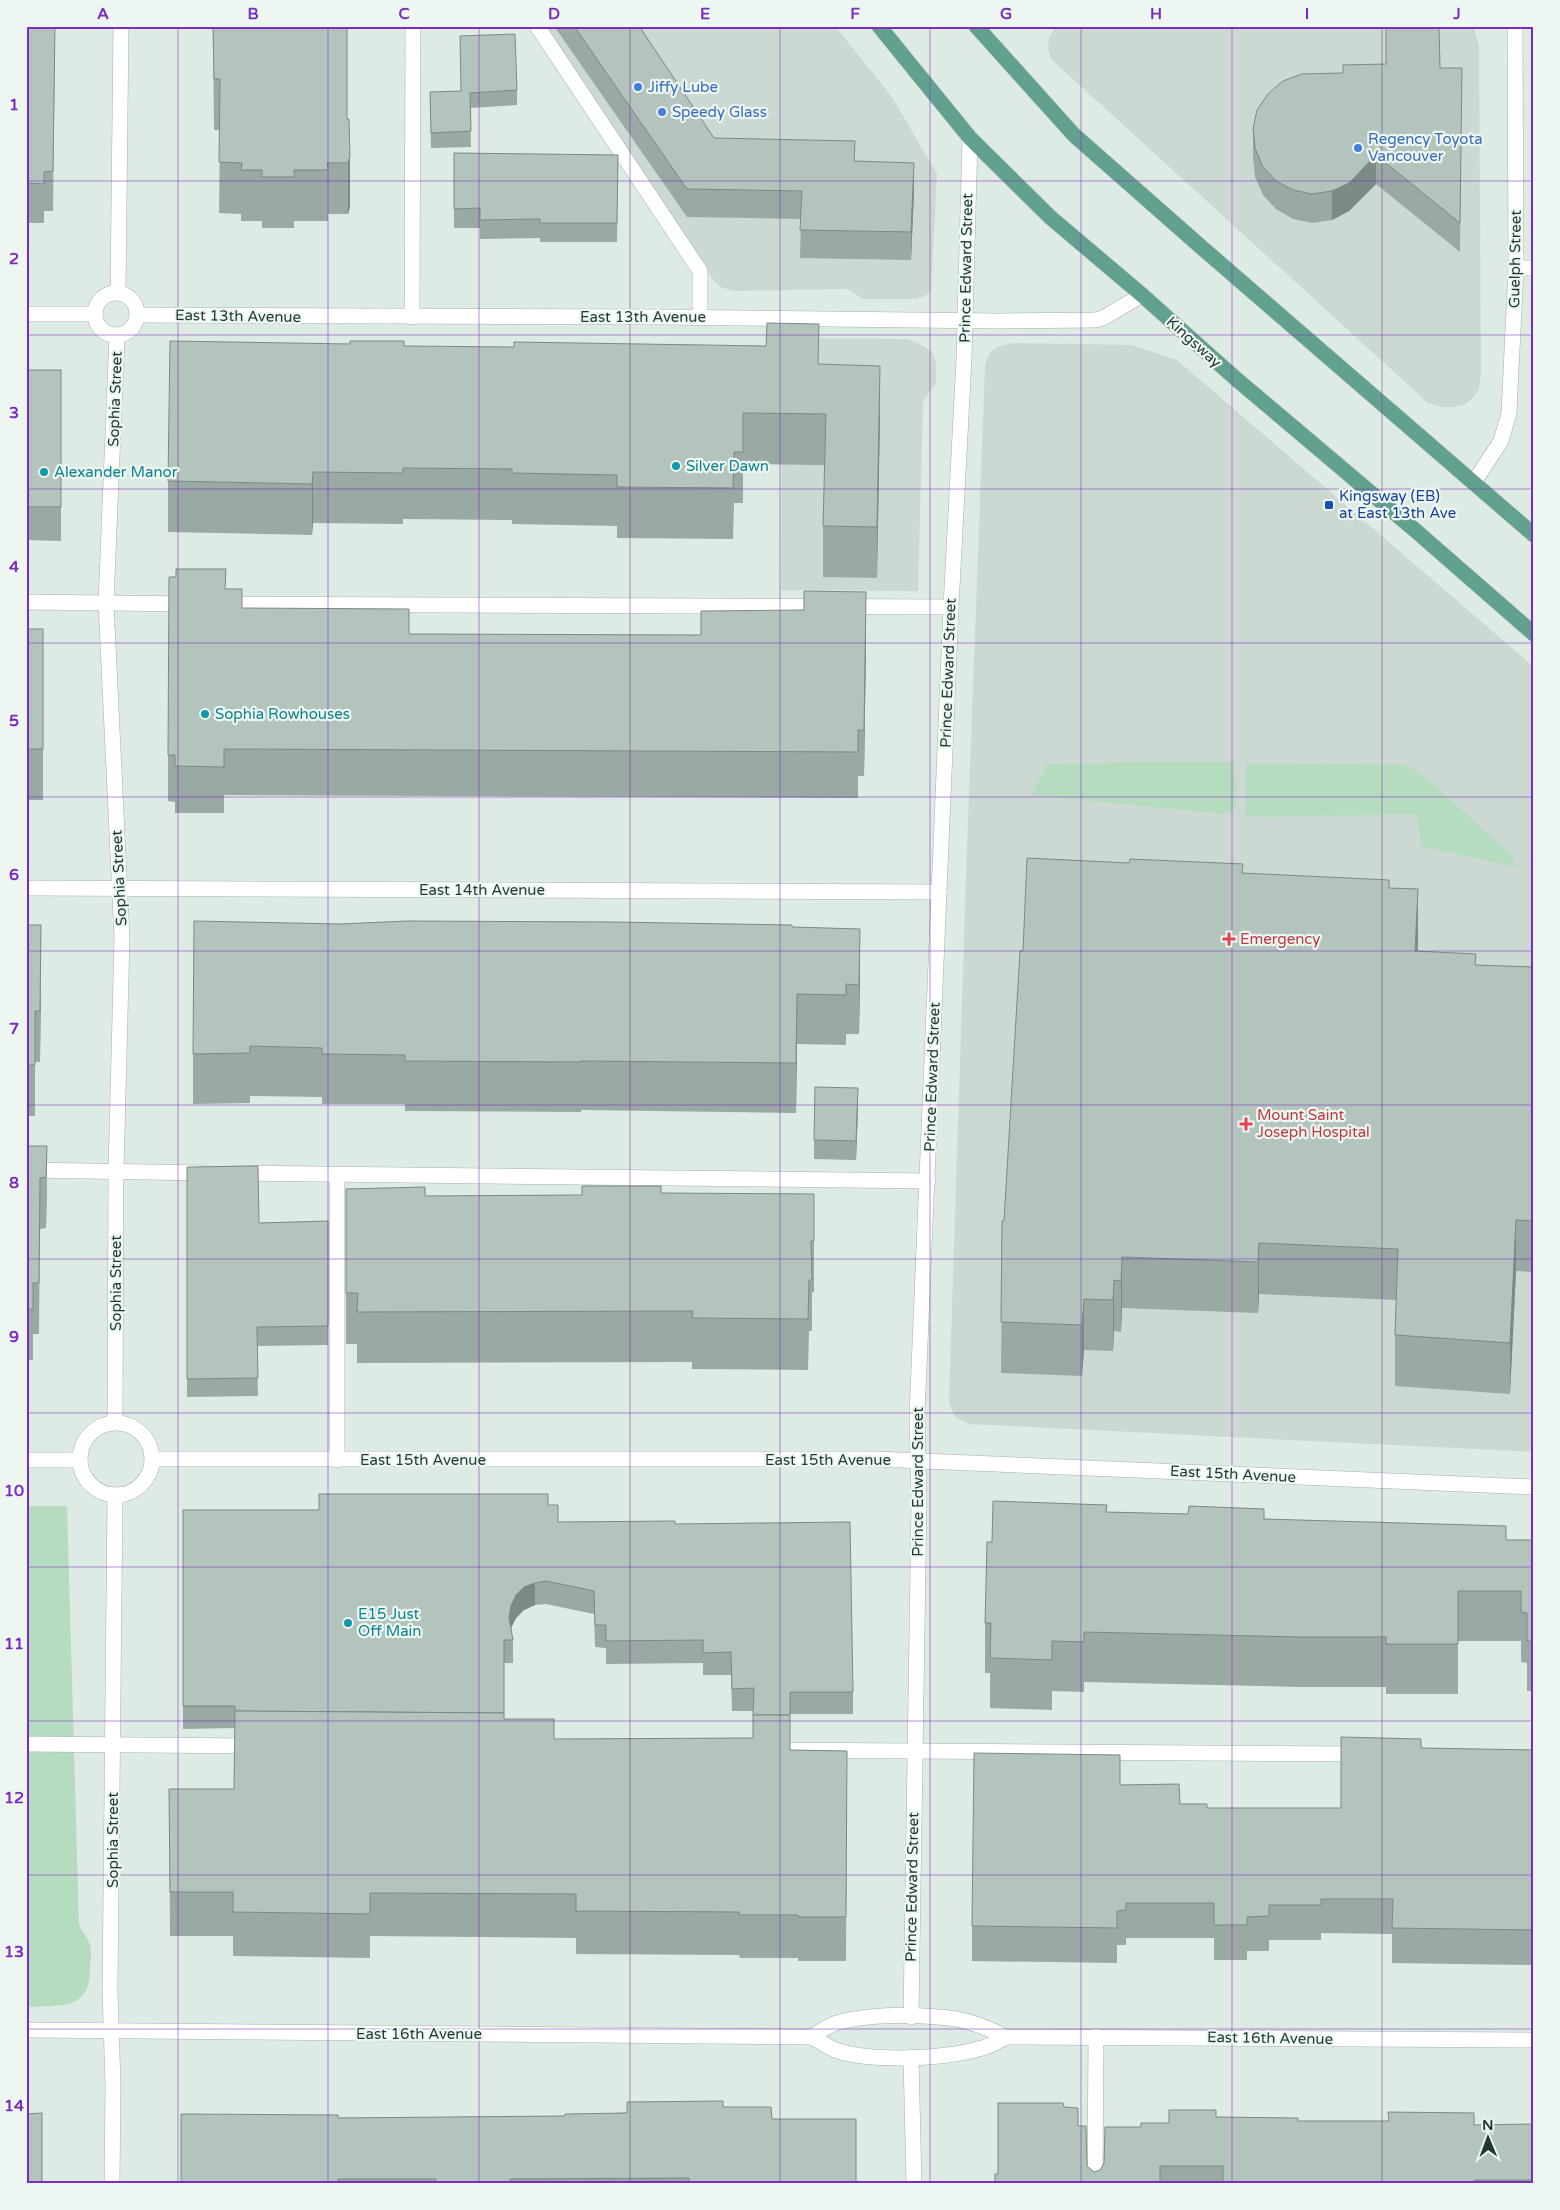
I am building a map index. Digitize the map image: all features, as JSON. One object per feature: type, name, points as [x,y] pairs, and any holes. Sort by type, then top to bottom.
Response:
[{"type":"main road","name":"Kingsway","points":[[879,26],[970,138],[1050,217],[1534,634]]},
{"type":"main road","points":[[976,26],[1074,135],[1534,535]]},
{"type":"street","points":[[118,292],[121,26]]},
{"type":"street","points":[[412,317],[413,26]]},
{"type":"street","points":[[537,26],[700,272],[700,317]]},
{"type":"street","name":"Guelph Street","points":[[1474,482],[1501,441],[1509,413],[1516,268],[1515,26]]},
{"type":"street","name":"Prince Edward Street","points":[[911,2017],[917,1415],[965,320],[970,138]]},
{"type":"street","points":[[1516,268],[1534,268]]},
{"type":"street","points":[[118,292],[130,297],[138,308],[138,315],[137,321],[129,331],[117,335],[104,331],[96,321],[95,314],[99,301],[104,296],[118,292]]},
{"type":"street","name":"East 13th Avenue","points":[[138,315],[1095,320],[1103,318],[1142,295]]},
{"type":"street","points":[[26,314],[95,314]]},
{"type":"street","name":"Sophia Street","points":[[115,1422],[116,1171],[122,938],[106,603],[117,335]]},
{"type":"street","points":[[26,602],[951,607]]},
{"type":"street","name":"East 14th Avenue","points":[[26,888],[939,892]]},
{"type":"street","points":[[26,1170],[928,1181]]},
{"type":"street","points":[[337,1175],[337,1460]]},
{"type":"street","points":[[115,1422],[127,1424],[141,1433],[151,1448],[153,1459],[151,1471],[137,1488],[116,1495],[105,1494],[87,1480],[81,1470],[80,1460],[81,1448],[86,1438],[104,1424],[115,1422]]},
{"type":"street","name":"East 15th Avenue","points":[[153,1459],[918,1460],[1534,1487]]},
{"type":"street","points":[[26,1460],[80,1460]]},
{"type":"street","name":"Sophia Street","points":[[112,2184],[111,2032],[116,1495]]},
{"type":"street","points":[[26,1744],[273,1746]]},
{"type":"street","points":[[757,1750],[1377,1754]]},
{"type":"street","name":"East 16th Avenue","points":[[811,2037],[834,2024],[867,2017],[911,2017],[956,2019],[982,2026],[1006,2037],[1096,2036],[1534,2040]]},
{"type":"street","name":"East 16th Avenue","points":[[26,2030],[811,2037],[838,2050],[868,2056],[911,2057],[956,2054],[984,2048],[1006,2037]]},
{"type":"street","points":[[1096,2036],[1096,2184]]},
{"type":"street","points":[[911,2057],[914,2184]]},
{"type":"shaded area","points":[[544,26],[835,26],[892,97],[937,174],[931,291],[925,296],[916,299],[863,299],[848,289],[734,291],[720,287],[712,278]]},
{"type":"shaded area","points":[[1057,26],[1473,26],[1479,47],[1481,371],[1479,388],[1474,397],[1464,405],[1454,407],[1442,407],[1428,403],[1051,59],[1048,49],[1049,37]]},
{"type":"shaded area","points":[[782,338],[908,339],[932,352],[936,363],[936,383],[923,401],[918,591],[781,590]]},
{"type":"shaded area","name":"Mount Saint Joseph Hospital","points":[[1012,343],[1132,345],[1177,360],[1534,667],[1534,1452],[970,1424],[956,1418],[951,1409],[949,1401],[967,847],[985,367],[991,352],[998,347]]},
{"type":"green space","points":[[1234,762],[1236,805],[1231,812],[1223,814],[1031,795],[1047,764]]},
{"type":"green space","points":[[1246,763],[1406,765],[1423,775],[1512,855],[1517,867],[1421,846],[1417,814],[1259,817],[1245,814]]},
{"type":"green space","points":[[26,1506],[67,1506],[79,1925],[91,1948],[89,1982],[80,1998],[64,2005],[31,2007],[26,2005]]},
{"type":"building","points":[[26,26],[55,26],[53,171],[44,172],[44,184],[26,183]]},
{"type":"building","points":[[213,26],[347,26],[347,119],[349,119],[350,156],[348,163],[327,163],[328,170],[294,170],[294,177],[262,177],[262,170],[241,170],[242,163],[219,162],[220,79],[214,79]]},
{"type":"building","points":[[574,26],[639,26],[714,138],[855,141],[854,161],[914,163],[911,232],[800,230],[802,191],[687,189]]},
{"type":"building","name":"Regency Toyota Vancouver","points":[[1386,26],[1439,26],[1440,68],[1462,68],[1460,223],[1376,155],[1349,183],[1332,191],[1312,194],[1293,190],[1276,181],[1263,167],[1255,148],[1253,129],[1257,110],[1268,94],[1283,81],[1302,74],[1343,73],[1343,65],[1386,64]]},
{"type":"building","points":[[515,34],[517,90],[470,93],[471,131],[431,133],[430,92],[461,91],[460,36]]},
{"type":"building","points":[[454,153],[618,155],[617,223],[540,223],[540,219],[480,220],[480,208],[454,209]]},
{"type":"building","points":[[767,323],[819,324],[818,364],[880,366],[877,527],[823,526],[826,414],[743,413],[743,452],[734,452],[733,488],[617,487],[617,475],[512,473],[512,469],[403,468],[403,473],[313,472],[312,484],[168,481],[170,341],[350,344],[350,341],[404,341],[404,346],[514,347],[514,342],[766,346]]},
{"type":"building","name":"Alexander Manor","points":[[26,370],[61,370],[61,507],[26,507]]},
{"type":"building","points":[[176,569],[226,569],[225,589],[242,589],[242,608],[409,609],[409,634],[701,635],[701,611],[804,610],[804,591],[866,592],[864,730],[858,730],[858,752],[224,749],[224,767],[175,766],[175,755],[168,755],[169,577],[176,577]]},
{"type":"building","points":[[26,629],[43,629],[43,749],[26,749]]},
{"type":"building","name":"Mount Saint Joseph Hospital","points":[[1027,858],[1129,863],[1130,859],[1243,864],[1242,873],[1389,880],[1389,888],[1418,889],[1415,951],[1476,954],[1475,965],[1534,967],[1534,1221],[1516,1220],[1510,1343],[1395,1335],[1398,1249],[1259,1243],[1258,1262],[1122,1257],[1121,1281],[1114,1280],[1113,1300],[1084,1299],[1082,1325],[1001,1322],[1002,1221],[1004,1221],[1020,951],[1023,951]]},
{"type":"building","points":[[194,921],[340,924],[406,921],[612,922],[792,925],[792,927],[860,929],[859,985],[846,984],[846,995],[797,994],[796,1063],[405,1061],[405,1055],[322,1054],[322,1048],[250,1046],[250,1053],[193,1054]]},
{"type":"building","points":[[26,925],[41,925],[40,1011],[35,1011],[35,1065],[26,1065]]},
{"type":"building","points":[[815,1087],[858,1088],[856,1141],[814,1140]]},
{"type":"building","points":[[26,1146],[47,1146],[46,1177],[40,1178],[39,1283],[33,1283],[33,1309],[26,1309]]},
{"type":"building","points":[[258,1166],[259,1223],[328,1221],[328,1326],[257,1327],[258,1378],[187,1379],[187,1167]]},
{"type":"building","points":[[582,1186],[661,1186],[661,1193],[814,1194],[814,1241],[811,1241],[812,1280],[809,1280],[808,1319],[692,1318],[693,1311],[357,1312],[358,1293],[346,1293],[346,1189],[425,1187],[425,1196],[582,1195]]},
{"type":"building","points":[[319,1494],[548,1494],[548,1505],[558,1505],[558,1522],[675,1521],[675,1524],[850,1522],[853,1692],[790,1692],[790,1715],[753,1715],[754,1688],[732,1689],[731,1652],[703,1653],[703,1640],[606,1641],[606,1625],[595,1625],[594,1591],[546,1581],[524,1587],[516,1595],[511,1606],[509,1618],[513,1640],[504,1640],[504,1713],[235,1711],[235,1706],[183,1706],[183,1510],[319,1510]]},
{"type":"building","points":[[993,1501],[1107,1505],[1106,1512],[1188,1514],[1189,1506],[1264,1509],[1264,1519],[1506,1526],[1506,1540],[1534,1540],[1534,1641],[1527,1641],[1527,1613],[1521,1612],[1521,1591],[1458,1591],[1458,1644],[1386,1644],[1386,1637],[1084,1632],[1084,1642],[1052,1641],[1052,1660],[990,1658],[991,1623],[985,1623],[987,1542],[992,1542]]},
{"type":"building","points":[[235,1711],[504,1713],[504,1719],[554,1719],[554,1739],[753,1738],[753,1715],[790,1715],[790,1750],[847,1751],[846,1917],[740,1915],[739,1912],[576,1911],[576,1894],[370,1893],[370,1914],[233,1912],[233,1892],[170,1892],[169,1789],[234,1789]]},
{"type":"building","points":[[1341,1737],[1421,1739],[1421,1748],[1534,1750],[1534,1930],[1392,1928],[1393,1899],[1321,1899],[1321,1905],[1269,1905],[1269,1916],[1247,1917],[1247,1925],[1214,1925],[1214,1903],[1126,1903],[1126,1910],[1117,1911],[1117,1928],[972,1926],[974,1753],[1120,1755],[1120,1785],[1179,1784],[1180,1804],[1207,1804],[1207,1808],[1341,1808]]},
{"type":"building","points":[[723,2101],[723,2107],[771,2107],[772,2119],[856,2119],[856,2184],[689,2184],[689,2178],[510,2179],[510,2184],[436,2184],[436,2179],[338,2179],[338,2184],[181,2184],[181,2114],[338,2115],[338,2118],[565,2116],[565,2114],[627,2113],[627,2102]]},
{"type":"building","points":[[998,2103],[1063,2103],[1064,2107],[1078,2108],[1078,2126],[1086,2126],[1087,2166],[1094,2172],[1100,2170],[1104,2163],[1105,2127],[1141,2127],[1141,2123],[1169,2123],[1169,2110],[1216,2110],[1216,2117],[1298,2118],[1298,2121],[1389,2121],[1388,2112],[1474,2113],[1474,2125],[1534,2124],[1534,2180],[1474,2180],[1474,2184],[1223,2184],[1223,2166],[1160,2166],[1160,2184],[995,2184],[995,2174],[998,2174]]},
{"type":"building","points":[[42,2113],[42,2184],[26,2184],[26,2114]]},
{"type":"place","name":"Jiffy Lube","points":[[638,87]]},
{"type":"place","name":"Speedy Glass","points":[[662,112]]},
{"type":"place","name":"Regency Toyota Vancouver","points":[[1358,148]]},
{"type":"place","name":"Silver Dawn","points":[[676,466]]},
{"type":"place","name":"Alexander Manor","points":[[44,472]]},
{"type":"place","name":"Kingsway (EB) at East 13th Ave","points":[[1329,505]]},
{"type":"place","name":"Sophia Rowhouses","points":[[205,714]]},
{"type":"place","name":"Emergency","points":[[1229,939]]},
{"type":"place","name":"Mount Saint Joseph Hospital","points":[[1246,1124]]},
{"type":"place","name":"E15 Just Off Main","points":[[348,1623]]}]
